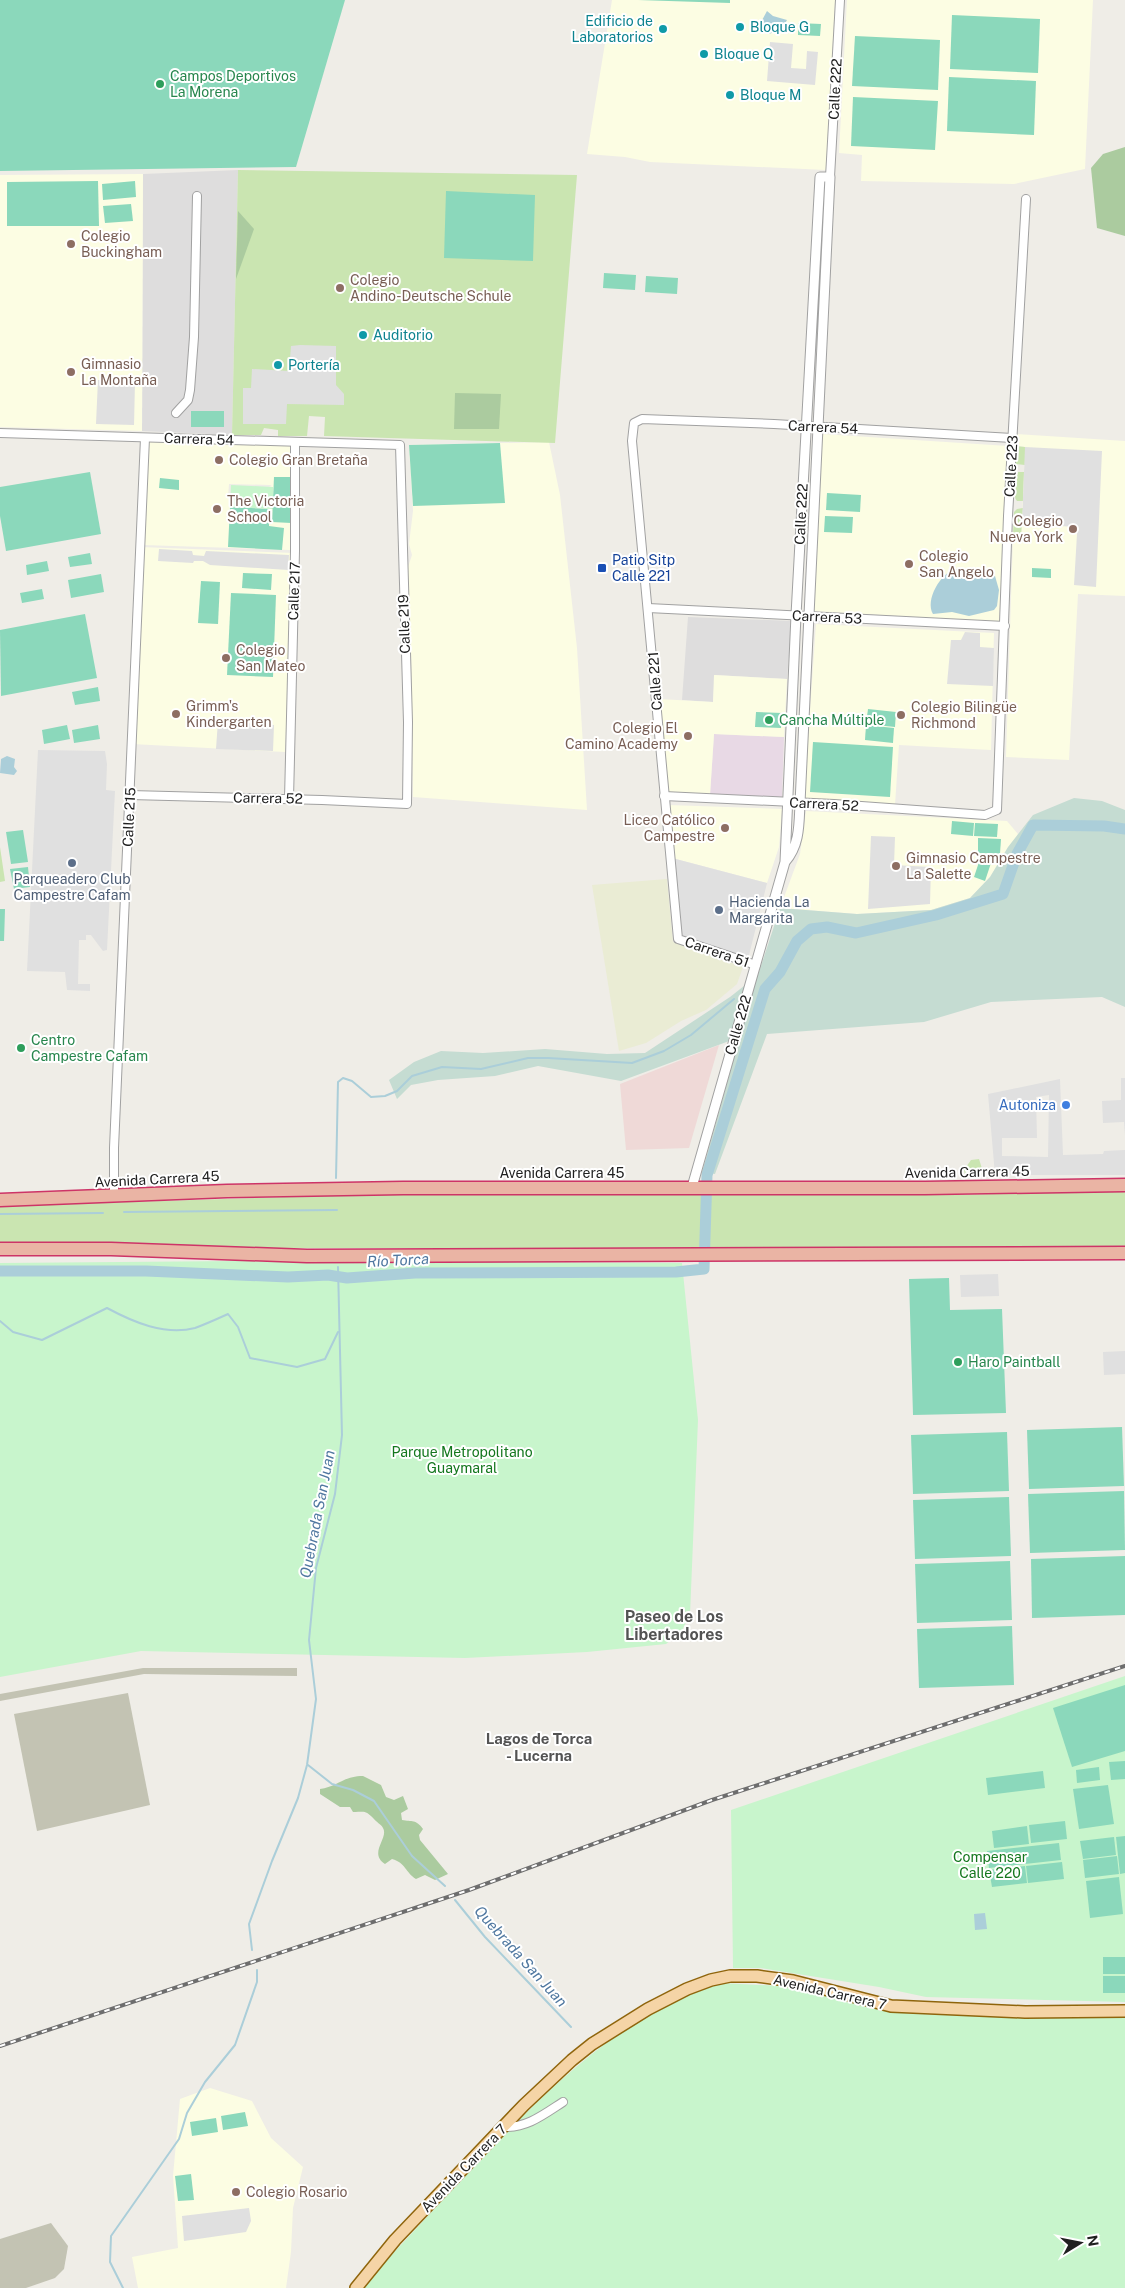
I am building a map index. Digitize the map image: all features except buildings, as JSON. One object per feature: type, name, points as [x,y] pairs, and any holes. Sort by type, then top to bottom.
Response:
[{"type":"highway","name":"Avenida Carrera 45","points":[[0,1200],[227,1191],[393,1188],[925,1188],[1125,1185]]},
{"type":"highway","points":[[0,1248],[324,1256],[1125,1253]]},
{"type":"main road","name":"Avenida Carrera 7","points":[[356,2288],[395,2240],[503,2127],[572,2060],[606,2035],[648,2009],[687,1989],[711,1980],[730,1976],[757,1976],[792,1981],[892,2006],[1025,2012],[1125,2011]]},
{"type":"street","name":"Calle 222","points":[[785,862],[793,853],[798,838],[840,0]]},
{"type":"street","name":"Calle 222","points":[[692,1188],[785,862],[805,427],[820,177],[830,177]]},
{"type":"street","points":[[176,413],[188,400],[190,390],[194,337],[197,196]]},
{"type":"street","name":"Calle 223","points":[[985,815],[997,810],[998,805],[1012,438],[1026,199]]},
{"type":"street","name":"Carrera 54","points":[[634,423],[642,419],[1012,438]]},
{"type":"street","name":"Calle 221","points":[[634,423],[632,441],[678,939]]},
{"type":"street","name":"Carrera 54","points":[[0,434],[399,444]]},
{"type":"street","name":"Calle 215","points":[[114,1196],[114,1139],[145,438]]},
{"type":"street","name":"Calle 217","points":[[288,799],[296,551],[295,442]]},
{"type":"street","name":"Calle 219","points":[[399,444],[401,447],[402,573],[407,706],[406,804]]},
{"type":"street","name":"Carrera 53","points":[[648,608],[1005,626]]},
{"type":"street","name":"Carrera 52","points":[[130,795],[406,804]]},
{"type":"street","name":"Carrera 52","points":[[664,796],[985,815]]},
{"type":"street","name":"Carrera 51","points":[[678,939],[756,965]]},
{"type":"street","points":[[503,2127],[515,2128],[529,2124],[563,2102]]},
{"type":"shaded area","points":[[612,0],[835,0],[826,170],[650,162],[625,157],[587,154]]},
{"type":"shaded area","points":[[847,0],[1093,0],[1085,169],[1014,184],[861,181],[862,155],[839,153]]},
{"type":"shaded area","points":[[770,42],[793,44],[791,68],[806,69],[807,51],[818,52],[815,85],[767,81]]},
{"type":"shaded area","points":[[238,170],[232,435],[142,431],[143,174]]},
{"type":"shaded area","points":[[143,174],[142,431],[0,427],[0,175]]},
{"type":"shaded area","points":[[291,346],[336,346],[336,385],[344,394],[344,405],[287,404],[286,424],[243,424],[243,388],[251,388],[252,369],[289,371]]},
{"type":"shaded area","points":[[98,380],[135,381],[134,425],[96,424]]},
{"type":"shaded area","name":"Colegio San Angelo","points":[[822,434],[1008,446],[999,622],[814,611]]},
{"type":"shaded area","name":"Colegio Nueva York","points":[[1016,434],[1125,441],[1125,596],[1078,594],[1069,760],[1006,757],[1013,535],[1021,536],[1025,447],[1016,446]]},
{"type":"shaded area","points":[[147,439],[292,444],[290,550],[143,545]],"holes":[[[229,484],[272,486],[228,497]]]},
{"type":"shaded area","points":[[549,442],[560,495],[577,648],[587,810],[413,797],[411,650],[406,573],[412,555],[409,544],[413,511],[409,445]]},
{"type":"shaded area","points":[[1025,447],[1102,451],[1096,587],[1074,585],[1077,534],[1074,527],[1022,523]]},
{"type":"shaded area","name":"Colegio San Mateo","points":[[141,547],[293,553],[285,752],[132,744]]},
{"type":"shaded area","points":[[159,549],[192,551],[193,555],[204,556],[206,551],[289,555],[288,570],[210,565],[203,561],[194,561],[193,563],[158,561]]},
{"type":"shaded area","points":[[688,617],[792,621],[787,679],[715,675],[713,702],[682,700]]},
{"type":"shaded area","name":"Colegio Bilingüe Richmond","points":[[816,624],[994,633],[991,750],[899,745],[895,805],[809,801],[804,795]]},
{"type":"shaded area","points":[[965,632],[980,633],[980,647],[994,648],[993,686],[947,684],[951,640],[961,640]]},
{"type":"shaded area","name":"Colegio El Camino Academy","points":[[714,675],[787,679],[784,737],[714,734],[710,795],[668,793],[659,699],[713,702]]},
{"type":"shaded area","points":[[218,721],[274,725],[273,751],[216,749]]},
{"type":"shaded area","points":[[714,734],[784,737],[782,797],[710,795]]},
{"type":"shaded area","name":"Parqueadero Club Campestre Cafam","points":[[38,750],[105,751],[107,764],[106,790],[115,791],[107,950],[103,951],[91,935],[86,935],[86,940],[79,940],[78,984],[90,984],[90,991],[67,990],[65,972],[27,971]]},
{"type":"shaded area","points":[[1074,798],[1102,801],[1125,810],[1125,1007],[1102,997],[991,1002],[924,1022],[767,1034],[715,1174],[702,1172],[740,1037],[621,1081],[538,1066],[495,1076],[438,1080],[411,1085],[397,1099],[389,1080],[414,1062],[441,1051],[483,1053],[545,1049],[607,1054],[645,1053],[730,997],[758,975],[780,908],[857,914],[931,910],[970,898],[990,877],[1008,847],[1033,815]]},
{"type":"shaded area","name":"Liceo Católico Campestre","points":[[668,805],[782,809],[779,847],[767,883],[672,858]]},
{"type":"shaded area","name":"Gimnasio Campestre La Salette","points":[[806,811],[1007,821],[1018,834],[990,877],[970,898],[931,910],[857,914],[780,908],[800,854]]},
{"type":"shaded area","points":[[871,836],[895,837],[894,865],[931,867],[930,904],[868,909]]},
{"type":"shaded area","name":"Hacienda La Margarita","points":[[672,858],[767,883],[748,959],[680,937]]},
{"type":"shaded area","points":[[667,879],[673,942],[743,967],[737,984],[706,1010],[681,1021],[646,1043],[619,1051],[592,885]]},
{"type":"shaded area","points":[[719,1045],[689,1148],[626,1150],[620,1084]]},
{"type":"shaded area","points":[[1121,1078],[1125,1078],[1125,1135],[1124,1122],[1103,1123],[1102,1101],[1121,1100]]},
{"type":"shaded area","points":[[1060,1079],[1063,1155],[1103,1154],[1104,1151],[1125,1150],[1125,1175],[995,1175],[988,1094]],"holes":[[[1049,1095],[1048,1157],[1002,1156],[1002,1138],[1037,1138],[1036,1097]]]},
{"type":"shaded area","points":[[998,1274],[999,1296],[961,1297],[960,1275]]},
{"type":"shaded area","points":[[1125,1351],[1125,1374],[1104,1375],[1103,1352]]},
{"type":"shaded area","points":[[143,1668],[297,1668],[297,1676],[144,1674],[0,1701],[0,1694]]},
{"type":"shaded area","points":[[128,1693],[150,1805],[37,1831],[14,1714]]},
{"type":"shaded area","name":"Colegio Rosario","points":[[210,2088],[252,2101],[271,2138],[303,2167],[293,2208],[291,2252],[286,2288],[138,2288],[132,2257],[178,2248],[173,2176],[180,2099]]},
{"type":"shaded area","points":[[249,2208],[251,2221],[246,2232],[184,2241],[182,2216]]},
{"type":"shaded area","points":[[51,2223],[68,2246],[64,2269],[55,2278],[26,2288],[0,2288],[0,2239]]},
{"type":"green space","name":"Campos Deportivos La Morena","points":[[0,0],[345,0],[296,167],[0,171]]},
{"type":"green space","points":[[638,0],[730,0],[730,3]]},
{"type":"green space","points":[[952,15],[1040,19],[1038,73],[950,69]]},
{"type":"green space","points":[[798,23],[821,24],[820,36],[798,35]]},
{"type":"green space","points":[[855,36],[940,40],[938,90],[852,86]]},
{"type":"green space","points":[[949,77],[1036,81],[1034,135],[947,131]]},
{"type":"green space","points":[[853,97],[938,101],[935,150],[851,146]]},
{"type":"green space","points":[[1125,147],[1125,236],[1097,228],[1091,168],[1103,154]]},
{"type":"green space","points":[[238,170],[577,175],[555,443],[324,436],[325,417],[309,416],[307,436],[278,436],[278,430],[264,428],[261,435],[232,435]]},
{"type":"green space","points":[[98,181],[99,226],[7,226],[7,182]]},
{"type":"green space","points":[[135,181],[136,197],[103,200],[102,184]]},
{"type":"green space","points":[[446,191],[535,195],[533,261],[444,258]]},
{"type":"green space","points":[[131,204],[133,221],[105,223],[103,206]]},
{"type":"green space","points":[[238,211],[254,229],[236,279]]},
{"type":"green space","points":[[604,273],[636,275],[635,290],[603,288]]},
{"type":"green space","points":[[646,276],[678,278],[677,294],[645,292]]},
{"type":"green space","points":[[455,393],[501,394],[499,429],[454,429]]},
{"type":"green space","points":[[191,411],[224,411],[224,427],[191,427]]},
{"type":"green space","points":[[500,443],[505,503],[413,506],[409,445]]},
{"type":"green space","points":[[1016,446],[1025,447],[1025,465],[1015,464]]},
{"type":"green space","points":[[90,472],[101,534],[6,551],[0,516],[0,487]]},
{"type":"green space","points":[[1018,472],[1024,472],[1023,501],[1017,501],[1014,495],[1014,482]]},
{"type":"green space","points":[[274,477],[291,477],[291,523],[272,522]]},
{"type":"green space","points":[[160,478],[179,480],[179,490],[159,488]]},
{"type":"green space","points":[[231,485],[273,487],[273,509],[230,507]]},
{"type":"green space","points":[[827,493],[861,495],[860,512],[826,510]]},
{"type":"green space","points":[[230,507],[269,509],[269,526],[284,528],[282,550],[228,547]]},
{"type":"green space","points":[[1023,508],[1021,536],[1013,535],[1014,512],[1017,509]]},
{"type":"green space","points":[[825,516],[853,517],[852,533],[824,532]]},
{"type":"green space","points":[[90,553],[92,564],[70,567],[68,557]]},
{"type":"green space","points":[[47,561],[49,571],[27,575],[26,565]]},
{"type":"green space","points":[[1032,568],[1051,569],[1051,578],[1032,577]]},
{"type":"green space","points":[[243,573],[272,574],[271,590],[242,588]]},
{"type":"green space","points":[[101,574],[104,592],[71,598],[68,580]]},
{"type":"green space","points":[[201,581],[220,582],[218,624],[198,623]]},
{"type":"green space","points":[[42,589],[44,599],[22,603],[20,593]]},
{"type":"green space","points":[[231,593],[276,595],[273,677],[227,675]]},
{"type":"green space","points":[[85,614],[97,678],[1,696],[0,630]]},
{"type":"green space","points":[[98,687],[100,701],[75,705],[72,692]]},
{"type":"green space","points":[[868,709],[896,712],[895,727],[866,724]]},
{"type":"green space","name":"Cancha Múltiple","points":[[756,712],[782,713],[781,728],[755,727]]},
{"type":"green space","points":[[67,725],[70,739],[44,744],[42,730]]},
{"type":"green space","points":[[98,725],[100,739],[74,743],[72,730]]},
{"type":"green space","points":[[866,725],[894,728],[893,743],[865,740]]},
{"type":"green space","points":[[813,742],[893,747],[890,797],[810,792]]},
{"type":"green space","points":[[952,821],[974,823],[973,836],[951,834]]},
{"type":"green space","points":[[975,823],[998,824],[997,837],[974,836]]},
{"type":"green space","points":[[23,830],[28,862],[11,864],[6,832]]},
{"type":"green space","points":[[978,838],[1001,839],[1000,854],[978,853]]},
{"type":"green space","points":[[0,847],[5,881],[0,882]]},
{"type":"green space","points":[[981,856],[992,860],[985,881],[974,877]]},
{"type":"green space","points":[[28,867],[30,887],[14,889],[10,869]]},
{"type":"green space","points":[[0,909],[5,909],[4,941],[0,941]]},
{"type":"green space","points":[[979,1159],[984,1175],[965,1174],[964,1170],[971,1160]]},
{"type":"green space","points":[[1125,1190],[1125,1248],[234,1248],[0,1243],[0,1206],[411,1193],[888,1193],[960,1195]]},
{"type":"green space","name":"Parque Metropolitano Guaymaral","points":[[237,1261],[682,1263],[698,1420],[690,1615],[681,1632],[666,1644],[587,1652],[465,1658],[141,1651],[0,1677],[0,1263]]},
{"type":"green space","name":"Haro Paintball","points":[[949,1278],[950,1310],[1002,1309],[1006,1413],[913,1415],[909,1279]]},
{"type":"green space","points":[[1122,1427],[1124,1486],[1029,1489],[1027,1430]]},
{"type":"green space","points":[[1007,1432],[1009,1491],[913,1494],[911,1435]]},
{"type":"green space","points":[[1124,1491],[1125,1550],[1030,1553],[1028,1494]]},
{"type":"green space","points":[[1009,1497],[1011,1556],[915,1559],[913,1500]]},
{"type":"green space","points":[[1125,1556],[1125,1615],[1032,1618],[1031,1559]]},
{"type":"green space","points":[[1010,1561],[1012,1620],[917,1623],[915,1564]]},
{"type":"green space","points":[[1012,1626],[1014,1685],[919,1688],[917,1629]]},
{"type":"green space","name":"Compensar Calle 220","points":[[1125,1676],[1125,2002],[926,1997],[879,1987],[761,1968],[733,1968],[731,1810]]},
{"type":"green space","points":[[1125,1685],[1125,1751],[1072,1767],[1053,1708]]},
{"type":"green space","points":[[1125,1761],[1125,1779],[1111,1780],[1109,1762]]},
{"type":"green space","points":[[1099,1767],[1100,1780],[1077,1783],[1076,1770]]},
{"type":"green space","points":[[1043,1771],[1045,1788],[988,1795],[986,1778]]},
{"type":"green space","points":[[356,1776],[363,1776],[381,1785],[386,1797],[394,1800],[403,1796],[408,1809],[401,1813],[402,1820],[414,1822],[423,1829],[419,1835],[420,1840],[448,1874],[435,1880],[425,1875],[416,1879],[397,1861],[392,1859],[385,1864],[378,1855],[384,1832],[381,1825],[367,1813],[353,1812],[350,1807],[340,1807],[320,1794],[320,1789]]},
{"type":"green space","points":[[1108,1785],[1114,1824],[1079,1829],[1073,1789]]},
{"type":"green space","points":[[1065,1821],[1067,1839],[1031,1843],[1029,1825]]},
{"type":"green space","points":[[1027,1826],[1029,1844],[994,1848],[992,1831]]},
{"type":"green space","points":[[1125,1836],[1125,1873],[1120,1874],[1116,1837]]},
{"type":"green space","points":[[1114,1837],[1116,1855],[1083,1859],[1080,1841]]},
{"type":"green space","points":[[1059,1843],[1061,1860],[989,1868],[987,1851]]},
{"type":"green space","points":[[1117,1856],[1119,1874],[1085,1878],[1083,1860]]},
{"type":"green space","points":[[1062,1862],[1064,1879],[1028,1883],[1026,1866]]},
{"type":"green space","points":[[1025,1866],[1027,1883],[992,1887],[989,1870]]},
{"type":"green space","points":[[1119,1877],[1123,1914],[1090,1918],[1086,1881]]},
{"type":"green space","points":[[1103,1957],[1125,1957],[1125,1974],[1103,1974]]},
{"type":"green space","points":[[1103,1976],[1125,1976],[1125,1993],[1103,1993]]},
{"type":"green space","points":[[720,1983],[801,1987],[875,2008],[912,2014],[1125,2018],[1125,2288],[361,2288],[500,2139],[585,2059],[648,2015]]},
{"type":"green space","points":[[245,2112],[248,2126],[223,2130],[221,2116]]},
{"type":"green space","points":[[216,2118],[218,2132],[192,2136],[190,2122]]},
{"type":"green space","points":[[191,2174],[194,2200],[178,2201],[175,2176]]},
{"type":"water","points":[[767,11],[773,16],[787,20],[782,29],[769,34],[764,32],[761,22]]},
{"type":"water","points":[[955,569],[983,570],[995,576],[999,590],[997,606],[994,610],[969,616],[952,612],[933,614],[931,602],[935,588],[944,576]]},
{"type":"water","points":[[7,756],[15,759],[14,767],[17,771],[14,775],[0,773],[1,759]]},
{"type":"water","points":[[985,1913],[987,1929],[975,1930],[974,1914]]},
{"type":"waterway","name":"Río Torca","points":[[0,1271],[146,1271],[288,1277],[328,1275],[347,1278],[415,1273],[676,1272],[704,1269],[707,1175],[765,989],[780,972],[797,941],[811,929],[827,927],[856,933],[936,915],[1003,894],[1017,854],[1033,825],[1104,826],[1125,829]]},
{"type":"waterway","name":"Quebrada San Juan","points":[[336,1178],[338,1082],[343,1078],[352,1081],[371,1097],[385,1096],[397,1091],[412,1076],[442,1067],[481,1069],[528,1058],[632,1063],[664,1051],[691,1035],[734,999]]},
{"type":"waterway","points":[[124,1212],[337,1210]]},
{"type":"waterway","points":[[0,1214],[103,1213]]},
{"type":"waterway","name":"Quebrada San Juan","points":[[252,1950],[249,1924],[298,1798],[307,1765],[316,1699],[309,1640],[316,1568],[335,1494],[342,1435],[338,1267]]},
{"type":"waterway","points":[[0,1321],[13,1332],[42,1340],[107,1308],[138,1323],[172,1330],[195,1328],[228,1314],[238,1327],[250,1358],[297,1367],[325,1359],[338,1332]]},
{"type":"waterway","name":"Quebrada San Juan","points":[[308,1765],[332,1784],[353,1790],[374,1801],[412,1856],[445,1886]]},
{"type":"waterway","name":"Quebrada San Juan","points":[[455,1900],[485,1937],[571,2027]]},
{"type":"waterway","name":"Quebrada San Juan","points":[[123,2288],[110,2262],[111,2236],[179,2139],[187,2113],[205,2082],[235,2045],[257,1982],[257,1970]]},
{"type":"railway","points":[[0,2046],[469,1890],[712,1800],[1125,1666]]},
{"type":"place","name":"Bloque G","points":[[740,27]]},
{"type":"place","name":"Edificio de Laboratorios","points":[[663,29]]},
{"type":"place","name":"Bloque Q","points":[[704,54]]},
{"type":"place","name":"Campos Deportivos La Morena","points":[[160,84]]},
{"type":"place","name":"Bloque M","points":[[730,95]]},
{"type":"place","name":"Colegio Buckingham","points":[[71,244]]},
{"type":"place","name":"Colegio Andino-Deutsche Schule","points":[[340,288]]},
{"type":"place","name":"Auditorio","points":[[363,335]]},
{"type":"place","name":"Portería","points":[[278,365]]},
{"type":"place","name":"Gimnasio La Montaña","points":[[71,372]]},
{"type":"place","name":"Colegio Gran Bretaña","points":[[219,460]]},
{"type":"place","name":"The Victoria School","points":[[217,509]]},
{"type":"place","name":"Colegio Nueva York","points":[[1073,529]]},
{"type":"place","name":"Colegio San Angelo","points":[[909,564]]},
{"type":"place","name":"Patio Sitp Calle 221","points":[[602,568]]},
{"type":"place","name":"Colegio San Mateo","points":[[226,658]]},
{"type":"place","name":"Grimm's Kindergarten","points":[[176,714]]},
{"type":"place","name":"Colegio Bilingüe Richmond","points":[[901,715]]},
{"type":"place","name":"Cancha Múltiple","points":[[769,720]]},
{"type":"place","name":"Colegio El Camino Academy","points":[[688,736]]},
{"type":"place","name":"Liceo Católico Campestre","points":[[725,828]]},
{"type":"place","name":"Parqueadero Club Campestre Cafam","points":[[72,863]]},
{"type":"place","name":"Gimnasio Campestre La Salette","points":[[896,866]]},
{"type":"place","name":"Hacienda La Margarita","points":[[719,910]]},
{"type":"place","name":"Centro Campestre Cafam","points":[[21,1048]]},
{"type":"place","name":"Autoniza","points":[[1066,1105]]},
{"type":"place","name":"Haro Paintball","points":[[958,1362]]},
{"type":"place","name":"Colegio Rosario","points":[[236,2192]]},
{"type":"district","name":"Paseo de Los Libertadores","points":[[674,1625]]},
{"type":"district","name":"Lagos de Torca - Lucerna","points":[[539,1746]]}]
